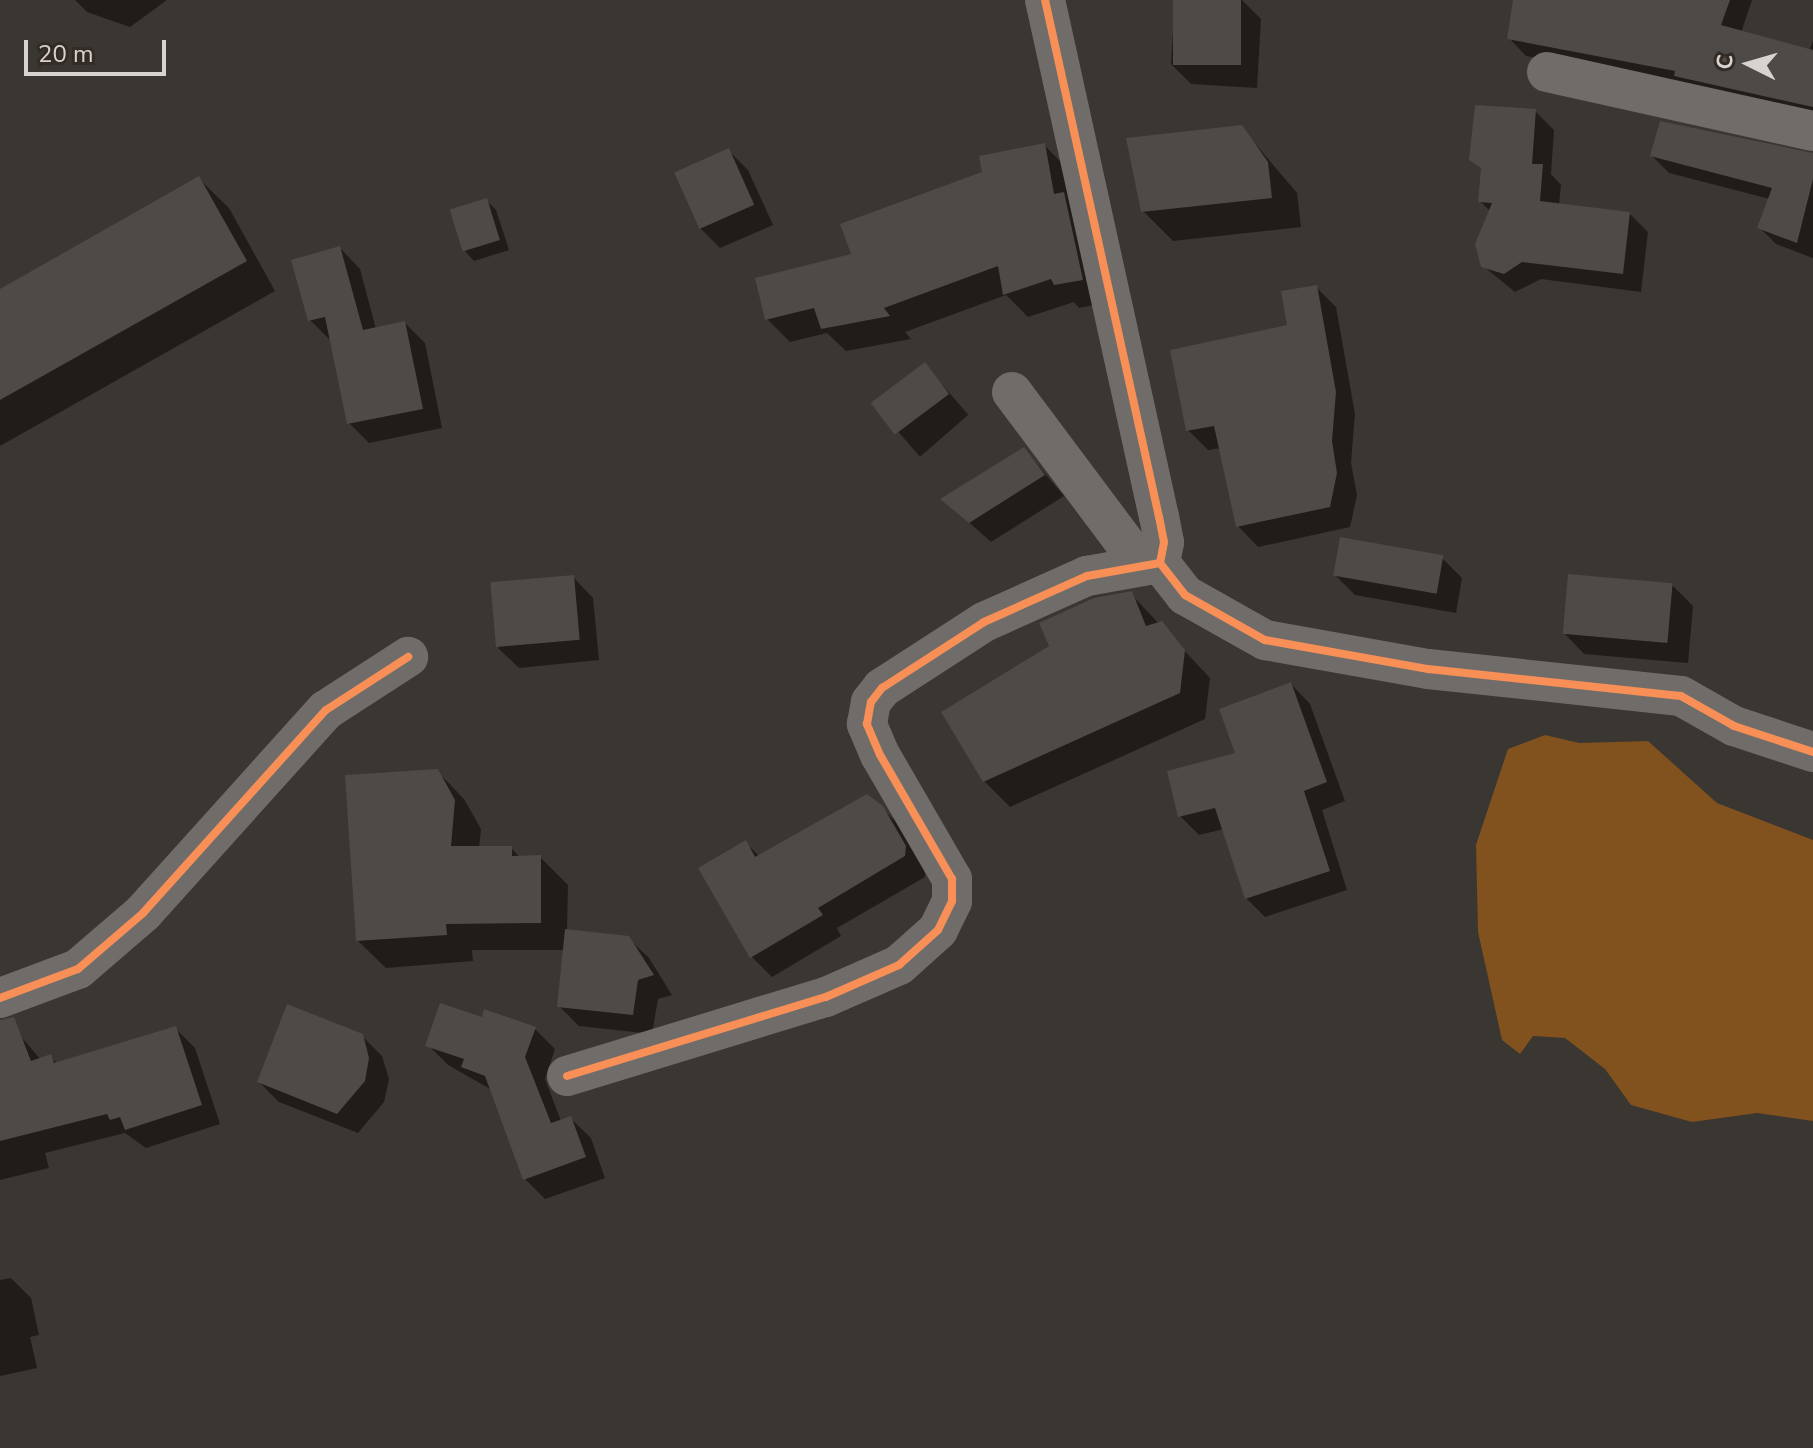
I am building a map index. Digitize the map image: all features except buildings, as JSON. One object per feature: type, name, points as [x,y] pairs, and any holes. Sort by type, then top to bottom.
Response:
[{"type":"street","points":[[1045,0],[1161,530],[1151,564]]},
{"type":"street","points":[[1547,72],[1813,131]]},
{"type":"street","points":[[1012,392],[1151,564],[1185,595],[1265,640],[1428,669],[1681,696],[1734,726],[1813,752]]},
{"type":"street","points":[[567,1076],[826,997],[899,965],[938,930],[952,901],[952,879],[880,755],[867,724],[871,702],[882,688],[984,622],[1087,576],[1151,564]]},
{"type":"street","points":[[0,998],[78,969],[143,913],[326,710],[408,657]]},
{"type":"shaded area","points":[[1545,735],[1579,743],[1648,741],[1717,803],[1813,840],[1813,1121],[1757,1113],[1692,1122],[1631,1105],[1605,1069],[1565,1038],[1533,1036],[1520,1054],[1502,1040],[1478,932],[1476,845],[1508,749]]},
{"type":"cycle path","points":[[567,1076],[826,997],[899,965],[938,930],[952,901],[952,879],[880,755],[867,724],[871,702],[882,688],[984,622],[1087,576],[1160,563],[1164,542],[1159,517],[1045,0]]},
{"type":"cycle path","points":[[1160,563],[1185,595],[1265,640],[1428,669],[1681,696],[1734,726],[1813,752]]},
{"type":"cycle path","points":[[0,998],[78,969],[143,913],[326,710],[408,657]]}]
